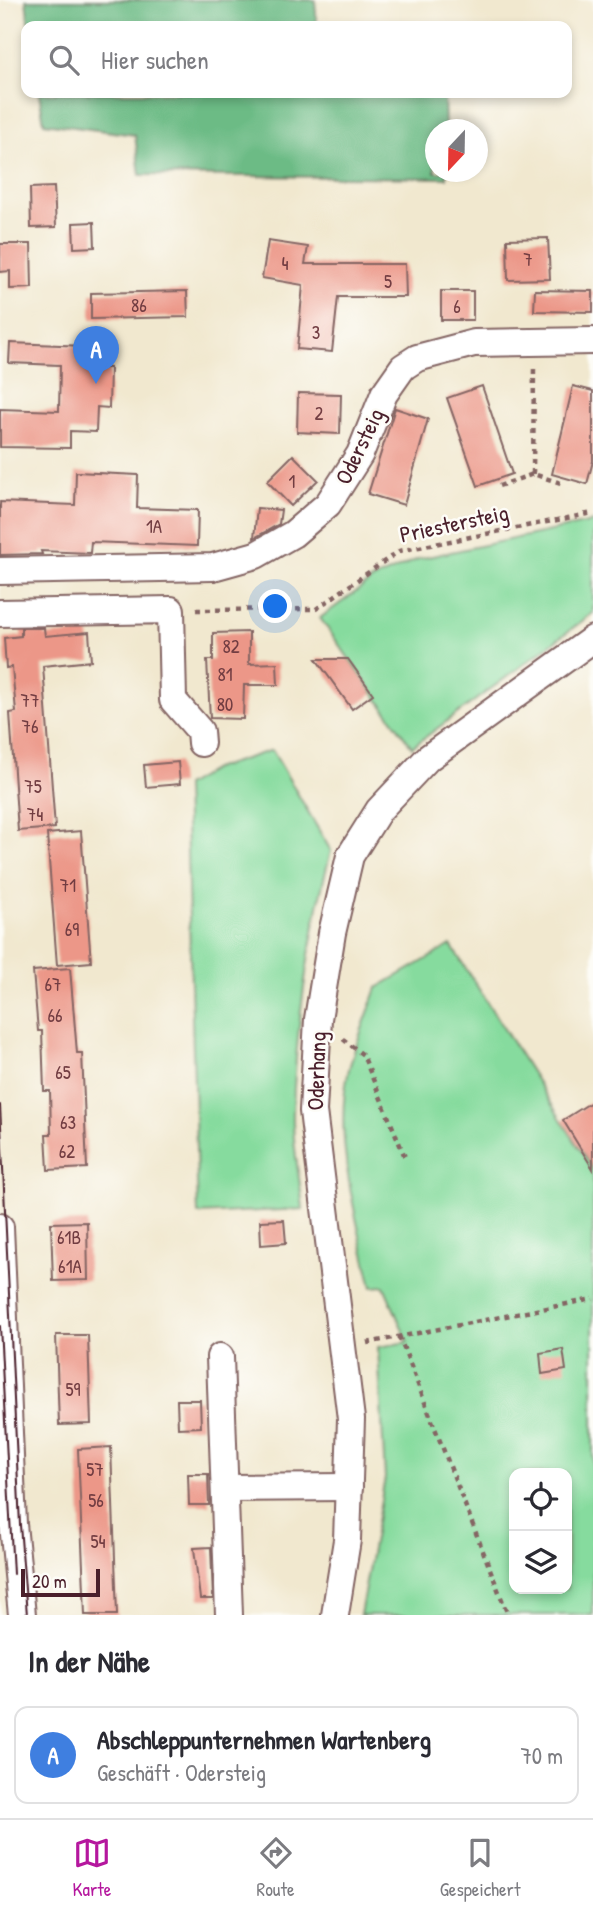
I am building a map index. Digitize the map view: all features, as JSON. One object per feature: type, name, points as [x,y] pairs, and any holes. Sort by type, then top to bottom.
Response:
[{"type":"street","name":"Odersteig","points":[[0,571],[213,567],[256,555],[293,534],[328,504],[360,454],[384,394],[404,367],[425,354],[474,343],[593,341]]},
{"type":"street","points":[[0,613],[171,610],[173,700],[200,731],[201,743]]},
{"type":"street","name":"Oderhang","points":[[335,1615],[347,1540],[351,1419],[313,1111],[318,1019],[332,933],[350,856],[379,810],[428,758],[593,639]]},
{"type":"street","points":[[0,1227],[13,1524],[22,1615]]},
{"type":"street","points":[[220,1357],[229,1615]]},
{"type":"street","points":[[225,1488],[349,1487]]},
{"type":"path","points":[[533,474],[534,342]]},
{"type":"path","points":[[499,486],[533,474],[564,484]]},
{"type":"path","name":"Priestersteig","points":[[171,610],[316,609],[399,551],[593,513]]},
{"type":"path","points":[[318,1019],[363,1055],[405,1157]]},
{"type":"path","points":[[342,1348],[593,1299]]},
{"type":"path","points":[[399,1336],[508,1615]]},
{"type":"green space","points":[[26,0],[315,0],[317,21],[28,21]]},
{"type":"green space","points":[[40,98],[444,98],[445,119],[425,119],[425,178],[140,175],[135,135],[44,123]]},
{"type":"green space","points":[[593,522],[593,613],[412,747],[320,618],[372,580],[418,559]]},
{"type":"green space","points":[[272,750],[331,851],[310,947],[294,1082],[293,1125],[303,1209],[198,1214],[185,786],[214,769]]},
{"type":"green space","points":[[451,945],[593,1170],[593,1615],[360,1615],[385,1478],[378,1347],[408,1342],[384,1286],[372,1287],[348,1179],[343,1122],[344,1095],[359,1038],[377,988]]},
{"type":"building","points":[[54,187],[56,227],[31,228],[30,188]]},
{"type":"building","points":[[94,222],[95,247],[74,248],[73,223]]},
{"type":"building","points":[[548,238],[550,279],[508,280],[507,239]]},
{"type":"building","points":[[268,241],[308,247],[305,264],[405,264],[406,297],[338,297],[332,352],[297,349],[303,285],[262,278]]},
{"type":"building","points":[[0,244],[31,244],[32,288],[10,289],[10,271],[0,272]]},
{"type":"building","points":[[535,290],[593,291],[593,312],[534,311]]},
{"type":"building","points":[[187,291],[188,317],[91,319],[91,293]]},
{"type":"building","points":[[441,291],[473,291],[473,320],[441,320]]},
{"type":"building","points":[[10,343],[85,346],[84,367],[110,368],[109,408],[97,407],[96,432],[70,431],[70,448],[0,447],[0,409],[59,411],[60,365],[9,363]]},
{"type":"building","points":[[482,386],[512,474],[478,486],[447,398]]},
{"type":"building","points":[[573,386],[593,391],[593,461],[587,484],[552,474]]},
{"type":"building","points":[[298,393],[341,394],[340,434],[297,432]]},
{"type":"building","points":[[395,408],[428,419],[404,505],[368,494]]},
{"type":"building","points":[[293,455],[318,480],[291,506],[267,481]]},
{"type":"building","points":[[76,472],[138,475],[137,508],[198,510],[197,546],[91,542],[90,553],[41,551],[42,554],[0,555],[0,502],[75,505]]},
{"type":"building","points":[[257,508],[281,510],[279,524],[254,538]]},
{"type":"building","points":[[21,628],[44,628],[45,636],[89,632],[91,661],[43,666],[55,828],[18,831],[10,713],[16,712],[12,667],[6,668],[4,638],[21,636]]},
{"type":"building","points":[[249,632],[249,664],[277,663],[278,685],[244,685],[243,719],[210,718],[207,660],[213,660],[213,633]]},
{"type":"building","points":[[316,659],[348,659],[373,694],[352,709]]},
{"type":"building","points":[[178,762],[180,784],[146,787],[144,765]]},
{"type":"building","points":[[81,831],[91,962],[57,965],[47,834]]},
{"type":"building","points":[[70,968],[77,1053],[82,1053],[87,1168],[48,1170],[46,1134],[51,1134],[50,1091],[44,1091],[42,1031],[38,1031],[33,971]]},
{"type":"building","points":[[593,1101],[593,1169],[563,1120]]},
{"type":"building","points":[[284,1220],[286,1243],[261,1245],[260,1221]]},
{"type":"building","points":[[87,1222],[88,1280],[53,1281],[51,1223]]},
{"type":"building","points":[[56,1335],[88,1335],[91,1424],[59,1425]]},
{"type":"building","points":[[563,1349],[566,1370],[542,1374],[540,1353]]},
{"type":"building","points":[[177,1400],[200,1400],[201,1427],[178,1428]]},
{"type":"building","points":[[111,1447],[117,1615],[85,1615],[78,1449]]},
{"type":"building","points":[[188,1474],[208,1474],[209,1505],[189,1505]]},
{"type":"building","points":[[211,1547],[213,1599],[200,1599],[194,1548]]},
{"type":"tram line","points":[[0,1105],[20,1525],[27,1615]]},
{"type":"tram line","points":[[0,1326],[13,1574]]},
{"type":"place","name":"Abschleppunternehmen Wartenberg","points":[[96,384]]}]
